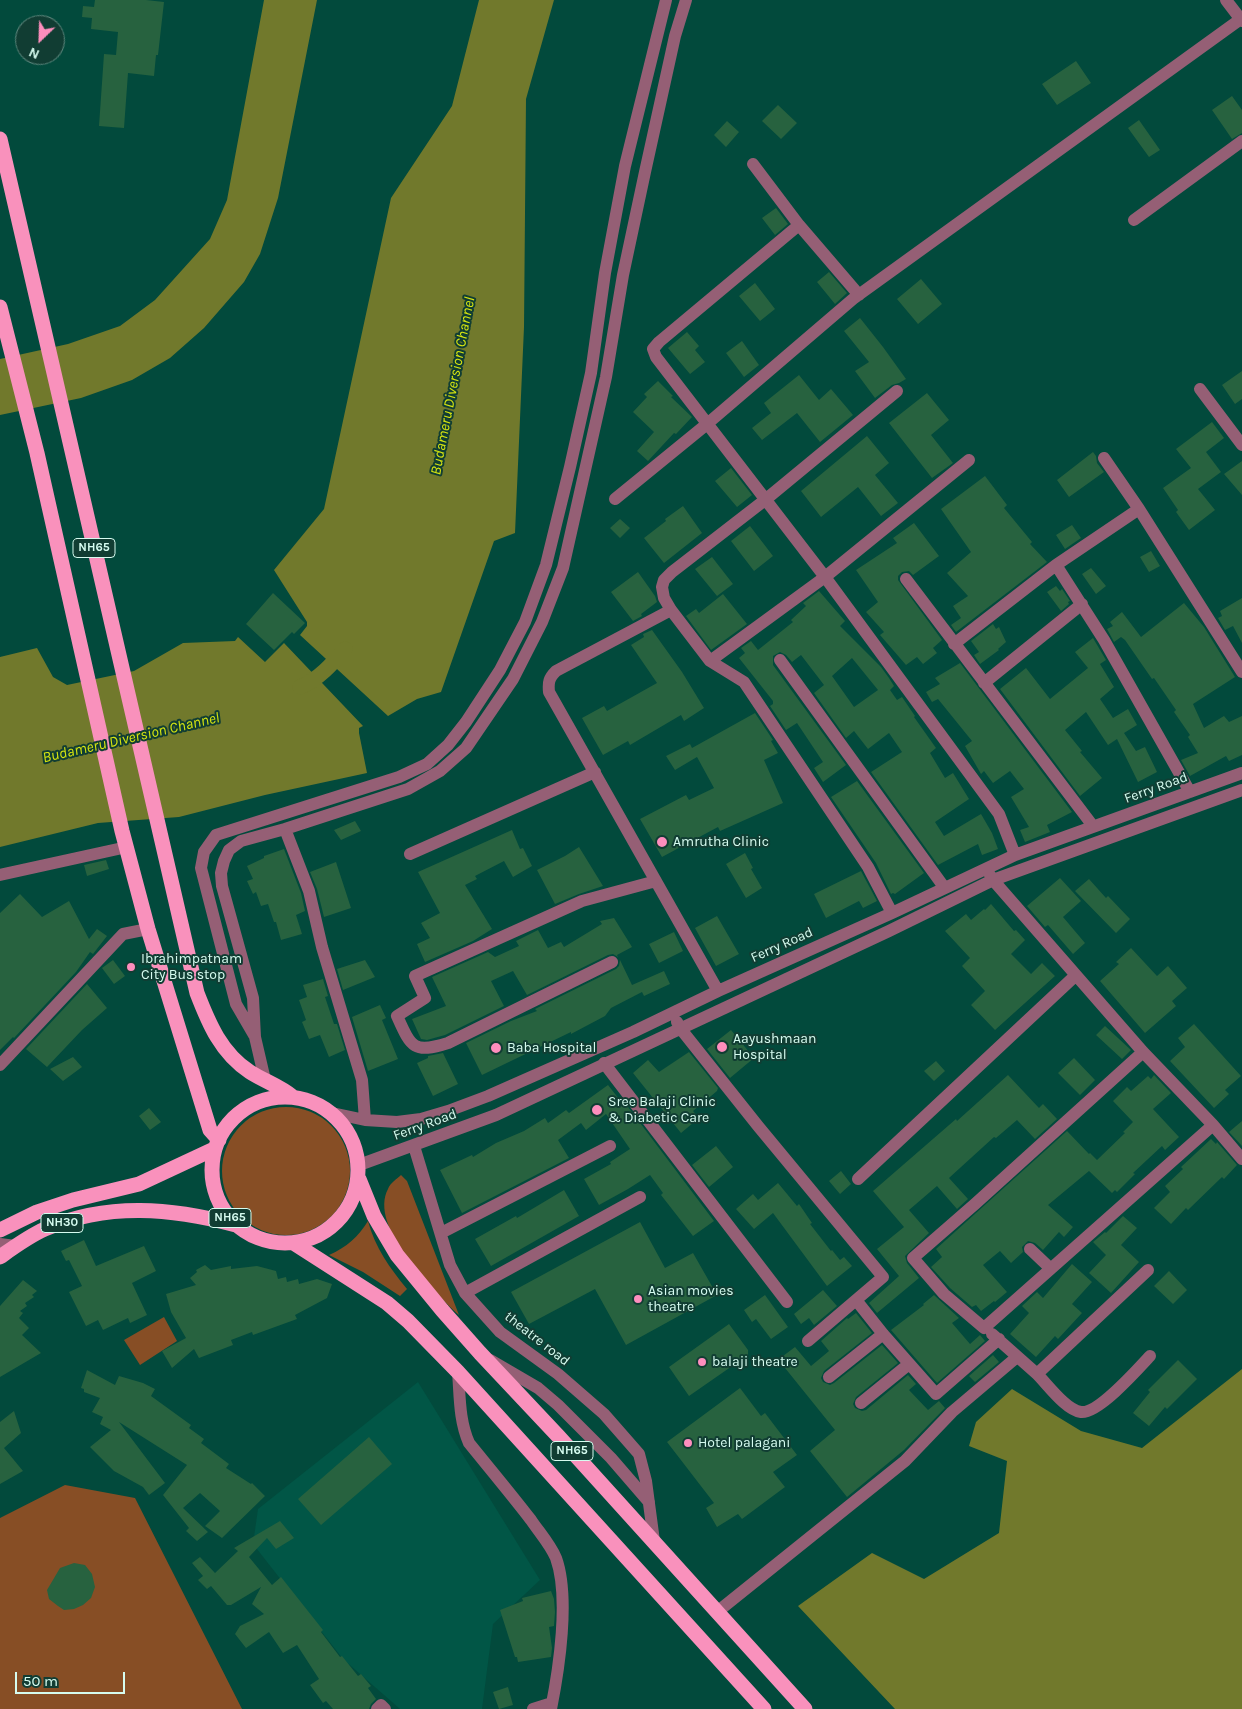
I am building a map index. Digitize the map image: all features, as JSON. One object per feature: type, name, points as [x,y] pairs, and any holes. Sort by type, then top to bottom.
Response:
[{"type":"highway","name":"NH65","points":[[0,139],[197,993],[210,1026],[228,1053],[237,1062],[293,1097]]},
{"type":"highway","name":"NH65","points":[[0,307],[36,453],[122,831],[148,929],[210,1130],[217,1144]]},
{"type":"highway","name":"NH65","points":[[359,1172],[354,1198],[345,1215],[331,1229],[314,1239],[295,1244],[279,1244],[264,1241],[236,1225],[223,1210],[214,1190],[211,1170],[217,1144],[223,1131],[236,1115],[253,1104],[272,1098],[293,1097],[314,1102],[332,1113],[351,1136],[359,1172],[374,1216],[397,1256],[480,1353],[559,1437],[806,1709]]},
{"type":"highway","name":"NH30","points":[[0,1230],[37,1212],[73,1200],[139,1184],[217,1144]]},
{"type":"highway","name":"NH30","points":[[0,1257],[8,1245],[45,1229],[78,1218],[106,1212],[132,1209],[165,1211],[199,1216],[236,1225]]},
{"type":"highway","name":"NH65","points":[[295,1244],[387,1303],[408,1321],[458,1372],[764,1709]]},
{"type":"street","points":[[255,1037],[236,1004],[201,868],[204,852],[216,835],[398,777],[427,764],[448,745],[466,722],[500,670],[526,622],[548,556],[570,467],[590,373],[605,273],[625,166],[666,0]]},
{"type":"street","points":[[266,1080],[255,1037],[254,998],[222,886],[221,873],[224,861],[229,850],[241,841],[285,829],[408,789],[440,771],[466,748],[514,679],[542,622],[564,568],[606,377],[643,182],[675,36],[686,0]]},
{"type":"street","points":[[615,499],[859,295],[1242,19],[1226,0]]},
{"type":"street","points":[[1134,220],[1242,141]]},
{"type":"street","points":[[753,164],[799,225],[859,295]]},
{"type":"street","points":[[799,225],[653,349],[656,357],[825,577],[999,814],[1015,855]]},
{"type":"street","points":[[1200,389],[1242,445]]},
{"type":"street","points":[[889,931],[888,915],[868,867],[744,682],[710,660],[671,610],[664,598],[662,587],[664,580],[672,572],[765,500],[897,391]]},
{"type":"street","points":[[1104,458],[1139,509],[1242,672]]},
{"type":"street","points":[[710,660],[825,577],[969,460]]},
{"type":"street","points":[[954,644],[1056,565],[1139,509]]},
{"type":"street","points":[[1056,565],[1082,604],[1190,792]]},
{"type":"street","points":[[906,579],[1093,826]]},
{"type":"street","points":[[984,683],[1082,604]]},
{"type":"street","points":[[671,610],[556,671],[550,677],[548,684],[549,692],[718,991]]},
{"type":"street","points":[[780,660],[944,887]]},
{"type":"street","points":[[410,854],[595,772]]},
{"type":"street","name":"Ferry Road","points":[[359,1172],[414,1146],[496,1115],[889,931],[990,874],[1015,855],[1242,773]]},
{"type":"street","name":"Ferry Road","points":[[332,1113],[365,1120],[397,1122],[421,1119],[448,1111],[488,1096],[673,1013],[888,915],[944,887],[990,874],[1242,790]]},
{"type":"street","points":[[285,829],[309,891],[322,946],[362,1080],[365,1120]]},
{"type":"street","points":[[0,875],[127,846]]},
{"type":"street","points":[[990,874],[1143,1052],[1242,1159]]},
{"type":"street","points":[[612,962],[448,1043],[430,1048],[420,1048],[413,1045],[397,1016],[425,998],[415,976],[582,901],[656,881]]},
{"type":"street","points":[[0,1065],[123,934],[148,929]]},
{"type":"street","points":[[858,1179],[1076,976]]},
{"type":"street","points":[[673,1013],[680,1028],[883,1277],[808,1342]]},
{"type":"street","points":[[1143,1052],[913,1258],[944,1294],[999,1339],[1064,1402],[1075,1409],[1083,1412],[1105,1401],[1150,1356]]},
{"type":"street","points":[[604,1063],[787,1302]]},
{"type":"street","points":[[488,1096],[496,1115]]},
{"type":"street","points":[[984,1328],[1212,1125]]},
{"type":"street","name":"theatre road","points":[[414,1146],[450,1265],[465,1293],[500,1332],[558,1374],[612,1422],[639,1454],[646,1481],[654,1541]]},
{"type":"street","points":[[441,1233],[610,1146]]},
{"type":"street","points":[[465,1293],[640,1197]]},
{"type":"street","points":[[1030,1249],[1050,1268]]},
{"type":"street","points":[[1037,1374],[1148,1270]]},
{"type":"street","points":[[856,1300],[882,1334],[936,1394],[999,1339]]},
{"type":"street","points":[[829,1377],[882,1334]]},
{"type":"street","points":[[480,1353],[538,1388],[611,1458],[649,1503]]},
{"type":"street","points":[[717,1612],[904,1462],[952,1412],[1017,1357]]},
{"type":"street","points":[[861,1403],[909,1364]]},
{"type":"street","points":[[458,1372],[463,1430],[469,1443],[532,1522],[555,1557],[560,1576],[562,1597],[560,1638],[552,1706],[532,1709]]},
{"type":"street","points":[[377,1709],[381,1705],[385,1709]]},
{"type":"shaded area","points":[[286,1107],[311,1111],[332,1125],[346,1146],[350,1171],[346,1196],[332,1217],[311,1231],[286,1235],[261,1231],[240,1217],[226,1196],[222,1171],[226,1146],[240,1125],[261,1111]]},
{"type":"shaded area","points":[[401,1175],[407,1181],[459,1315],[434,1291],[406,1257],[387,1221],[384,1204],[388,1189]]},
{"type":"shaded area","points":[[368,1221],[384,1257],[407,1289],[400,1296],[363,1272],[329,1255],[352,1241]]},
{"type":"shaded area","points":[[164,1317],[177,1341],[140,1365],[124,1340]]},
{"type":"shaded area","points":[[418,1382],[540,1580],[493,1624],[482,1709],[400,1709],[343,1659],[253,1544],[258,1509]]},
{"type":"shaded area","points":[[65,1485],[135,1498],[242,1709],[0,1709],[0,1518]]},
{"type":"water","points":[[264,0],[317,0],[278,198],[260,254],[244,282],[204,328],[170,358],[132,380],[81,398],[0,415],[0,359],[68,344],[120,326],[155,300],[210,239],[227,200]]},
{"type":"water","points":[[479,0],[554,0],[526,99],[524,327],[515,533],[494,541],[441,692],[417,699],[388,716],[300,635],[307,626],[307,622],[274,570],[324,509],[391,198],[452,106]]},
{"type":"water","points":[[238,637],[265,662],[284,643],[363,726],[359,728],[359,733],[367,773],[265,795],[179,817],[98,823],[0,847],[0,657],[37,648],[53,677],[67,685],[134,671],[183,643],[235,641]]},
{"type":"water","points":[[1242,1369],[1242,1709],[895,1709],[798,1606],[872,1553],[924,1579],[999,1533],[1007,1461],[969,1446],[976,1422],[1012,1389],[1081,1431],[1142,1448]]},
{"type":"building","points":[[95,0],[164,2],[154,76],[128,73],[124,128],[99,126],[104,54],[116,55],[118,32],[91,29],[92,18],[82,17],[83,6],[94,7]]},
{"type":"building","points":[[1076,61],[1091,83],[1057,105],[1042,84]]},
{"type":"building","points":[[1232,96],[1242,110],[1242,133],[1232,139],[1212,110]]},
{"type":"building","points":[[778,105],[797,123],[781,139],[762,121]]},
{"type":"building","points":[[1139,120],[1160,150],[1149,157],[1128,128]]},
{"type":"building","points":[[727,121],[739,132],[726,147],[714,135]]},
{"type":"building","points":[[776,208],[788,224],[775,235],[762,218]]},
{"type":"building","points":[[829,272],[847,293],[835,304],[817,282]]},
{"type":"building","points":[[921,279],[942,304],[918,324],[897,299]]},
{"type":"building","points":[[755,283],[775,309],[760,321],[739,296]]},
{"type":"building","points":[[860,318],[906,379],[892,385],[875,398],[855,371],[869,362],[844,331]]},
{"type":"building","points":[[687,332],[699,346],[695,350],[705,362],[690,374],[668,348]]},
{"type":"building","points":[[742,341],[759,365],[744,377],[726,353]]},
{"type":"building","points":[[1242,371],[1242,399],[1235,404],[1222,385]]},
{"type":"building","points":[[799,375],[819,400],[831,389],[853,415],[820,442],[797,413],[762,440],[752,428],[771,413],[764,403]]},
{"type":"building","points":[[658,381],[673,396],[671,397],[692,417],[648,461],[637,451],[654,432],[633,412],[647,397],[644,394]]},
{"type":"building","points":[[927,393],[949,420],[931,435],[953,463],[932,478],[889,423]]},
{"type":"building","points":[[1212,422],[1224,438],[1206,452],[1221,472],[1198,489],[1215,510],[1189,530],[1176,512],[1178,510],[1163,488],[1191,468],[1176,449]]},
{"type":"building","points":[[867,436],[889,463],[875,475],[898,503],[881,516],[858,487],[821,517],[801,491]]},
{"type":"building","points":[[1093,452],[1097,463],[1104,472],[1069,497],[1057,480]]},
{"type":"building","points":[[1242,461],[1242,495],[1224,474]]},
{"type":"building","points":[[731,468],[752,495],[737,507],[715,481]]},
{"type":"building","points":[[985,476],[1007,505],[1004,508],[1032,542],[1030,544],[1047,562],[956,632],[951,625],[961,618],[953,606],[968,596],[947,573],[971,552],[941,509]]},
{"type":"building","points":[[683,506],[702,533],[664,563],[644,538]]},
{"type":"building","points":[[620,519],[630,528],[620,538],[610,528]]},
{"type":"building","points":[[914,523],[939,556],[913,575],[909,571],[902,572],[898,576],[898,580],[942,640],[933,648],[937,653],[923,664],[917,657],[906,665],[880,635],[884,632],[866,612],[878,602],[856,570],[897,543],[893,538]]},
{"type":"building","points":[[1072,525],[1081,538],[1065,549],[1056,535]]},
{"type":"building","points":[[750,526],[773,556],[754,571],[731,541]]},
{"type":"building","points":[[1151,551],[1160,566],[1149,572],[1140,557]]},
{"type":"building","points":[[712,557],[733,584],[717,596],[695,569]]},
{"type":"building","points":[[1091,568],[1106,586],[1096,594],[1082,574]]},
{"type":"building","points":[[638,572],[655,596],[657,602],[641,614],[642,616],[633,621],[611,592]]},
{"type":"building","points":[[1056,586],[1060,591],[1062,589],[1070,601],[1061,611],[1047,592]]},
{"type":"building","points":[[819,591],[845,621],[840,626],[881,667],[894,686],[890,690],[897,700],[902,697],[936,748],[930,753],[945,778],[953,773],[969,799],[935,822],[944,836],[981,814],[992,833],[998,849],[982,855],[978,844],[938,865],[871,772],[902,752],[889,733],[868,749],[854,731],[846,738],[814,693],[824,685],[801,655],[792,662],[786,655],[780,652],[773,656],[773,665],[846,765],[823,782],[814,768],[823,762],[797,723],[786,730],[770,706],[773,704],[773,701],[739,658],[745,653],[741,648],[751,641],[758,650],[793,622],[791,620],[806,606],[803,603]],"holes":[[[852,658],[878,690],[854,707],[832,676]]]},
{"type":"building","points":[[273,593],[305,623],[294,634],[292,632],[274,650],[246,624]]},
{"type":"building","points":[[723,594],[747,624],[711,650],[686,616],[696,609],[699,613]]},
{"type":"building","points":[[1242,598],[1242,643],[1233,626],[1225,630],[1218,618],[1222,616],[1220,611]]},
{"type":"building","points":[[1184,603],[1204,627],[1235,677],[1193,704],[1204,728],[1224,716],[1229,722],[1242,716],[1242,755],[1229,761],[1226,756],[1190,776],[1181,760],[1198,753],[1188,737],[1190,735],[1174,712],[1176,710],[1125,640],[1121,637],[1114,642],[1107,629],[1113,626],[1110,622],[1122,612],[1141,637]]},
{"type":"building","points":[[993,624],[996,629],[999,627],[1006,642],[999,650],[980,664],[974,655],[979,652],[971,641]]},
{"type":"building","points":[[652,630],[682,672],[704,708],[684,721],[681,715],[630,745],[628,741],[603,755],[582,718],[604,706],[607,711],[657,683],[631,645],[644,637],[643,634]]},
{"type":"building","points":[[1093,638],[1106,660],[1100,664],[1114,687],[1100,699],[1113,718],[1128,709],[1137,725],[1124,733],[1136,751],[1145,747],[1157,772],[1138,782],[1117,739],[1108,745],[1086,712],[1065,730],[1082,751],[1080,752],[1102,778],[1080,796],[1000,689],[1026,668],[1050,699],[1088,668],[1075,652]]},
{"type":"building","points":[[960,663],[1072,812],[1047,825],[1050,832],[1025,842],[1020,830],[1029,827],[1011,797],[1024,789],[1010,771],[993,783],[984,771],[981,774],[965,746],[972,741],[938,699],[932,702],[926,692],[940,684],[935,678]]},
{"type":"building","points":[[755,713],[773,740],[771,741],[778,753],[764,760],[783,803],[720,831],[718,827],[662,857],[640,819],[686,795],[689,800],[714,788],[697,757],[675,770],[666,756],[690,744],[692,748]]},
{"type":"building","points":[[857,781],[924,873],[895,894],[891,894],[876,863],[831,797]]},
{"type":"building","points":[[355,821],[361,831],[341,840],[334,830]]},
{"type":"building","points":[[512,830],[520,849],[523,848],[532,866],[513,877],[504,861],[475,876],[477,879],[465,885],[492,929],[473,941],[425,962],[417,944],[430,938],[421,923],[440,913],[418,872]]},
{"type":"building","points":[[579,847],[603,886],[555,904],[537,870]]},
{"type":"building","points":[[284,849],[301,893],[305,911],[296,915],[302,934],[281,940],[268,904],[261,906],[256,892],[253,894],[247,881],[253,879],[247,866],[264,858],[264,856]]},
{"type":"building","points":[[745,853],[753,868],[751,869],[762,888],[746,898],[726,864]]},
{"type":"building","points":[[106,860],[109,869],[87,876],[84,865]]},
{"type":"building","points":[[336,862],[351,908],[324,917],[317,889],[310,872]]},
{"type":"building","points":[[861,871],[877,901],[863,908],[859,901],[826,918],[814,894]]},
{"type":"building","points":[[1060,878],[1081,901],[1063,917],[1085,943],[1073,954],[1048,925],[1045,927],[1027,906]]},
{"type":"building","points":[[1089,879],[1106,898],[1108,896],[1130,919],[1116,933],[1075,891]]},
{"type":"building","points":[[20,894],[42,917],[69,901],[89,939],[97,929],[107,936],[93,954],[90,952],[76,972],[14,1038],[0,1050],[0,913]]},
{"type":"building","points":[[991,904],[1014,931],[1016,930],[1025,940],[1011,954],[1031,974],[1042,963],[1055,976],[995,1030],[971,1005],[985,991],[962,966],[970,958],[945,931],[966,914],[971,920]]},
{"type":"building","points":[[717,916],[739,954],[716,966],[695,928]]},
{"type":"building","points":[[614,918],[632,947],[617,955],[618,957],[613,954],[608,955],[527,995],[513,971],[491,981],[504,1006],[445,1035],[427,1040],[421,1039],[412,1019],[446,1006],[432,977],[488,952],[495,957],[519,946],[516,941],[538,930],[548,948],[561,942],[564,947],[602,924],[600,921]]},
{"type":"building","points":[[674,932],[683,951],[659,963],[649,944]]},
{"type":"building","points":[[1131,948],[1157,976],[1168,966],[1187,988],[1172,1001],[1176,1006],[1145,1033],[1100,981],[1119,964],[1116,962]]},
{"type":"building","points":[[113,960],[125,976],[114,984],[102,968]]},
{"type":"building","points":[[365,960],[375,977],[343,990],[337,969]]},
{"type":"building","points":[[620,960],[632,985],[664,971],[670,984],[644,996],[642,992],[611,1008],[605,1016],[571,1034],[571,1032],[482,1075],[466,1043],[511,1021],[537,1011],[535,1009],[616,969],[619,966]]},
{"type":"building","points":[[323,979],[328,996],[325,997],[334,1024],[337,1024],[345,1050],[329,1057],[320,1035],[309,1039],[302,1022],[306,1020],[299,1000],[307,997],[303,985]]},
{"type":"building","points":[[87,984],[107,1008],[82,1030],[47,1067],[26,1049]]},
{"type":"building","points":[[380,1005],[386,1018],[382,1020],[398,1059],[368,1071],[352,1017]]},
{"type":"building","points":[[1194,1024],[1241,1076],[1225,1090],[1229,1094],[1214,1108],[1170,1061],[1185,1047],[1178,1038]]},
{"type":"building","points":[[1105,1026],[1131,1050],[1122,1059],[1096,1035]]},
{"type":"building","points":[[731,1030],[754,1058],[730,1078],[707,1049]]},
{"type":"building","points":[[689,1052],[718,1088],[717,1091],[693,1111],[699,1118],[681,1133],[633,1073],[648,1060],[659,1072]]},
{"type":"building","points":[[443,1053],[458,1084],[433,1096],[417,1063],[428,1058],[428,1056]]},
{"type":"building","points":[[73,1057],[82,1067],[63,1081],[50,1069]]},
{"type":"building","points":[[1074,1058],[1095,1080],[1080,1095],[1058,1073]]},
{"type":"building","points":[[936,1061],[945,1071],[934,1081],[924,1071]]},
{"type":"building","points":[[1008,1075],[1039,1108],[1043,1104],[1057,1119],[1035,1139],[1017,1120],[996,1138],[994,1137],[949,1178],[968,1199],[957,1209],[937,1186],[909,1210],[929,1233],[905,1256],[907,1263],[919,1278],[877,1313],[869,1303],[899,1276],[877,1249],[904,1227],[873,1191],[956,1119],[957,1121]]},
{"type":"building","points":[[1154,1075],[1171,1093],[1153,1109],[1179,1137],[1165,1150],[1162,1146],[1133,1173],[1135,1174],[1117,1192],[1115,1190],[1112,1193],[1089,1171],[1048,1205],[1073,1227],[1064,1237],[1059,1232],[1043,1250],[1035,1243],[1028,1241],[1022,1247],[1023,1252],[1011,1263],[1000,1251],[983,1265],[1007,1292],[995,1302],[981,1311],[976,1305],[972,1307],[950,1288],[931,1267],[942,1257],[936,1249],[1067,1131],[1097,1160],[1125,1133],[1123,1132],[1133,1122],[1113,1101],[1127,1087],[1131,1091],[1148,1076],[1151,1079]]},
{"type":"building","points":[[608,1085],[623,1104],[625,1103],[714,1221],[693,1236],[661,1195],[663,1193],[650,1175],[599,1205],[584,1179],[611,1164],[610,1162],[630,1149],[606,1114],[586,1130],[581,1123],[558,1140],[569,1158],[462,1213],[440,1170],[472,1155],[473,1157],[545,1118],[548,1123],[566,1110],[569,1113]]},
{"type":"building","points":[[149,1108],[161,1122],[150,1130],[139,1116]]},
{"type":"building","points":[[1242,1121],[1242,1146],[1229,1132]]},
{"type":"building","points":[[1211,1139],[1216,1144],[1217,1142],[1237,1165],[1224,1179],[1222,1177],[1188,1210],[1186,1208],[1171,1224],[1154,1208],[1170,1192],[1165,1186],[1183,1169],[1181,1167]]},
{"type":"building","points":[[716,1146],[733,1167],[709,1187],[692,1165]]},
{"type":"building","points":[[841,1171],[851,1184],[840,1194],[829,1181]]},
{"type":"building","points":[[778,1183],[797,1206],[799,1204],[812,1223],[810,1224],[831,1251],[840,1260],[844,1257],[852,1266],[827,1286],[773,1213],[754,1229],[736,1209],[753,1194],[758,1200]]},
{"type":"building","points":[[564,1190],[579,1216],[491,1266],[475,1239],[516,1216],[517,1218]]},
{"type":"building","points":[[1123,1216],[1137,1228],[1121,1245],[1139,1262],[1111,1293],[1089,1273],[1106,1255],[1093,1242],[1106,1233]]},
{"type":"building","points":[[640,1222],[665,1268],[693,1253],[717,1295],[626,1345],[595,1289],[529,1324],[511,1292]]},
{"type":"building","points":[[84,1240],[96,1266],[144,1246],[156,1271],[132,1283],[147,1315],[130,1323],[128,1318],[103,1330],[98,1320],[86,1326],[69,1292],[82,1286],[69,1260],[66,1261],[61,1251]]},
{"type":"building","points":[[1072,1264],[1092,1282],[1072,1304],[1082,1313],[1058,1339],[1055,1336],[1036,1357],[1010,1334],[1029,1313],[1022,1306],[1037,1292],[1043,1298]]},
{"type":"building","points":[[205,1265],[211,1270],[231,1266],[231,1269],[257,1266],[276,1271],[278,1279],[286,1277],[287,1282],[298,1279],[299,1284],[317,1279],[332,1284],[327,1298],[295,1315],[297,1319],[253,1335],[252,1332],[231,1340],[233,1345],[199,1358],[194,1349],[172,1368],[162,1351],[186,1338],[171,1312],[166,1294],[196,1285],[190,1278],[197,1272],[196,1270]]},
{"type":"building","points":[[1169,1271],[1187,1290],[1173,1304],[1154,1286]]},
{"type":"building","points":[[23,1280],[37,1291],[32,1295],[34,1297],[25,1303],[27,1306],[20,1311],[23,1313],[19,1318],[29,1328],[22,1335],[41,1353],[0,1377],[0,1306]]},
{"type":"building","points":[[823,1290],[837,1306],[814,1325],[809,1318],[801,1324],[794,1314]]},
{"type":"building","points":[[765,1295],[788,1327],[771,1339],[756,1319],[752,1322],[744,1310]]},
{"type":"building","points":[[934,1295],[959,1318],[952,1323],[970,1344],[980,1335],[985,1341],[937,1383],[891,1330]]},
{"type":"building","points":[[856,1313],[872,1333],[824,1371],[821,1378],[823,1382],[830,1385],[834,1383],[882,1345],[898,1363],[856,1397],[853,1404],[855,1408],[862,1411],[866,1410],[908,1375],[916,1384],[909,1390],[928,1410],[939,1401],[945,1408],[904,1450],[847,1497],[810,1451],[835,1430],[781,1363],[786,1359],[783,1356],[795,1347],[811,1366],[829,1351],[821,1341],[847,1318]]},
{"type":"building","points":[[729,1324],[748,1350],[748,1355],[689,1396],[669,1367]]},
{"type":"building","points":[[993,1355],[999,1362],[975,1382],[969,1376]]},
{"type":"building","points":[[1178,1360],[1197,1379],[1167,1409],[1165,1407],[1149,1426],[1133,1413],[1150,1392],[1148,1390]]},
{"type":"building","points":[[87,1370],[115,1385],[119,1376],[143,1383],[155,1389],[151,1396],[191,1425],[189,1428],[204,1439],[201,1443],[229,1464],[226,1468],[252,1483],[265,1496],[222,1538],[205,1526],[220,1511],[200,1493],[183,1508],[208,1532],[197,1541],[186,1531],[189,1528],[163,1495],[187,1465],[119,1422],[165,1483],[149,1495],[143,1487],[114,1471],[90,1447],[111,1430],[100,1424],[103,1417],[92,1412],[100,1398],[84,1392],[84,1389],[81,1388]]},
{"type":"building","points":[[740,1388],[761,1416],[765,1413],[797,1455],[773,1472],[785,1487],[742,1519],[738,1514],[717,1527],[706,1508],[714,1503],[667,1442]]},
{"type":"building","points":[[14,1411],[21,1433],[4,1448],[23,1471],[0,1484],[0,1422]]},
{"type":"building","points":[[369,1437],[392,1464],[321,1525],[298,1499]]},
{"type":"building","points":[[280,1521],[294,1538],[276,1549],[267,1538],[249,1557],[272,1585],[281,1577],[323,1630],[321,1632],[340,1657],[342,1656],[358,1676],[361,1674],[371,1686],[368,1688],[376,1699],[369,1709],[333,1709],[326,1701],[323,1703],[310,1685],[319,1679],[297,1645],[283,1653],[269,1632],[246,1648],[235,1634],[240,1626],[264,1614],[252,1604],[261,1587],[231,1605],[227,1605],[211,1586],[207,1589],[198,1580],[203,1576],[192,1563],[200,1557],[215,1573],[238,1551],[234,1548]]},
{"type":"building","points":[[74,1563],[85,1565],[92,1574],[95,1587],[91,1598],[83,1605],[74,1609],[64,1610],[49,1599],[47,1590],[60,1568]]},
{"type":"building","points":[[551,1591],[555,1612],[554,1626],[549,1627],[552,1648],[551,1657],[518,1662],[500,1610],[523,1601],[522,1598]]},
{"type":"building","points":[[508,1687],[513,1705],[499,1709],[493,1692]]},
{"type":"waterway","name":"Budameru Diversion Channel","points":[[300,687],[319,676],[345,649]]},
{"type":"place","name":"Amrutha Clinic","points":[[662,842]]},
{"type":"place","name":"Ibrahimpatnam City Bus stop","points":[[131,967]]},
{"type":"place","name":"Aayushmaan Hospital","points":[[722,1047]]},
{"type":"place","name":"Baba Hospital","points":[[496,1048]]},
{"type":"place","name":"Sree Balaji Clinic & Diabetic Care","points":[[597,1110]]},
{"type":"place","name":"Asian movies theatre","points":[[638,1299]]},
{"type":"place","name":"balaji theatre","points":[[702,1362]]},
{"type":"place","name":"Hotel palagani","points":[[688,1443]]}]
